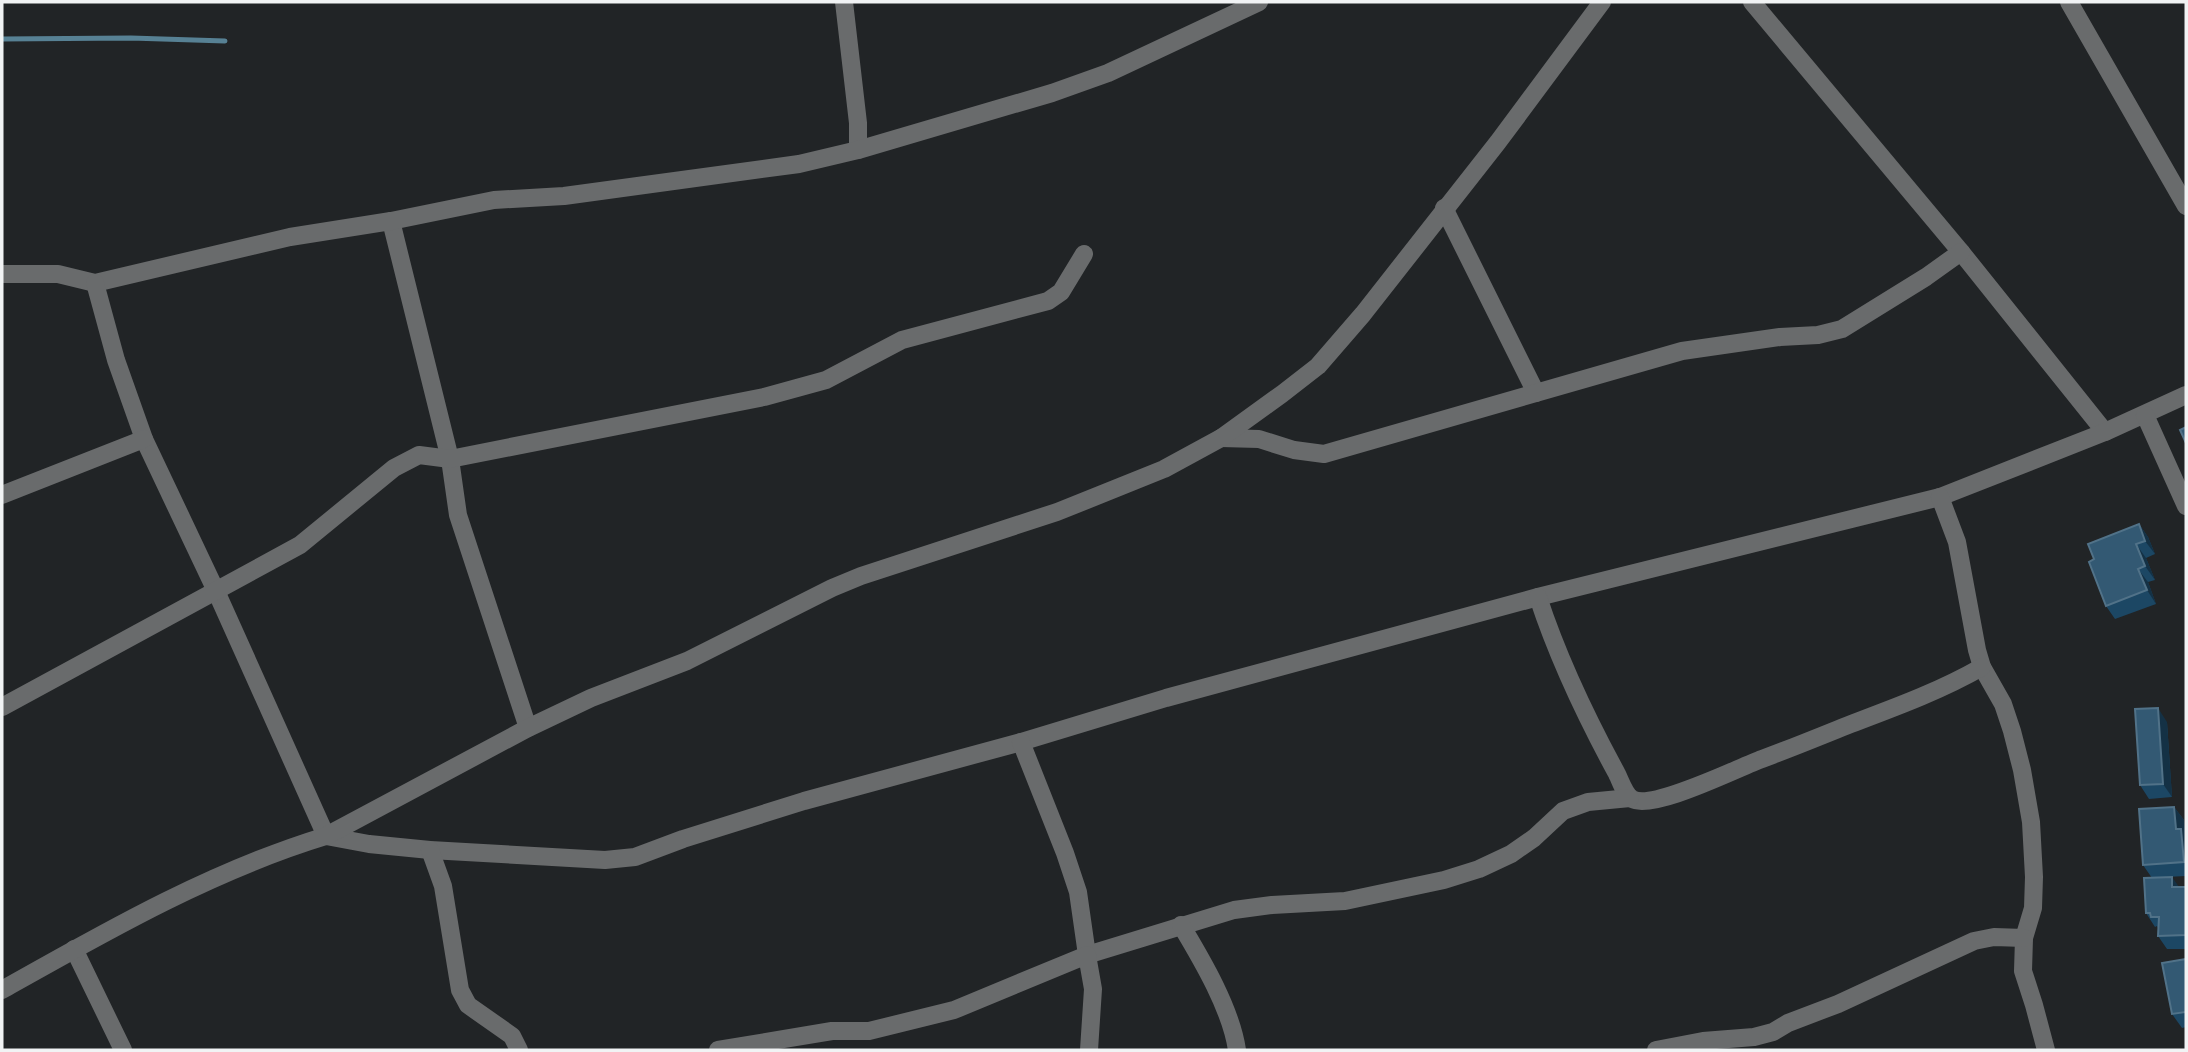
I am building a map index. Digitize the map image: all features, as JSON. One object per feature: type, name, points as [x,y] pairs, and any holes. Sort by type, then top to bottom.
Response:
[{"type":"street","points":[[844,2],[858,123],[858,150]]},
{"type":"street","points":[[2,274],[58,274],[95,282],[290,237],[391,221],[494,200],[564,196],[799,164],[858,150],[1108,74],[1259,2]]},
{"type":"street","points":[[2,990],[74,949],[190,890],[297,845],[326,836],[528,728],[591,698],[687,661],[832,588],[861,576],[1058,512],[1164,469],[1221,438],[1318,366],[1363,314],[1498,142],[1602,2]]},
{"type":"street","points":[[1752,2],[1961,252],[2105,432]]},
{"type":"street","points":[[2069,2],[2186,206]]},
{"type":"street","points":[[1444,208],[1536,393]]},
{"type":"street","points":[[391,221],[450,459],[458,515],[528,728]]},
{"type":"street","points":[[1221,438],[1259,439],[1294,450],[1324,454],[1682,351],[1842,330],[1961,252]]},
{"type":"street","points":[[2,707],[300,545],[394,468],[419,455],[450,459],[764,397],[826,380],[902,340],[1048,301],[1060,292],[1084,254]]},
{"type":"street","points":[[95,282],[116,360],[144,439],[216,591],[326,836]]},
{"type":"street","points":[[326,836],[369,844],[430,850],[605,860],[635,856],[804,801],[1021,742],[1166,698],[1538,597],[1940,497],[2105,432],[2186,395]]},
{"type":"street","points":[[2145,415],[2186,506]]},
{"type":"street","points":[[2,495],[144,439]]},
{"type":"street","points":[[1940,497],[1957,542],[1982,667],[2003,704],[2022,770],[2031,822],[2033,908],[2024,938],[2023,971],[2046,1050]]},
{"type":"street","points":[[1538,597],[1572,685],[1594,733],[1630,798]]},
{"type":"street","points":[[718,1050],[832,1031],[869,1031],[954,1010],[1087,954],[1234,910],[1345,901],[1444,880],[1479,869],[1511,854],[1534,838],[1563,811],[1588,803],[1630,798],[1650,799],[1690,789],[1925,696],[1982,667]]},
{"type":"street","points":[[1021,742],[1078,892],[1093,989],[1089,1050]]},
{"type":"street","points":[[430,850],[443,886],[460,990],[468,1005],[512,1036],[519,1050]]},
{"type":"street","points":[[1181,925],[1203,962],[1231,1026],[1237,1050]]},
{"type":"street","points":[[1656,1050],[1773,1032],[1974,941],[1994,937],[2024,938]]},
{"type":"street","points":[[74,949],[123,1050]]},
{"type":"building","points":[[2186,427],[2186,443],[2180,430]]},
{"type":"building","points":[[2139,524],[2145,541],[2136,544],[2145,566],[2138,569],[2147,590],[2106,606],[2089,562],[2094,559],[2088,544]]},
{"type":"building","points":[[2158,708],[2163,784],[2140,785],[2135,709]]},
{"type":"building","points":[[2174,807],[2176,829],[2181,829],[2184,862],[2143,865],[2139,809]]},
{"type":"building","points":[[2172,877],[2172,887],[2186,887],[2186,935],[2158,936],[2159,917],[2151,917],[2150,913],[2146,913],[2144,878]]},
{"type":"building","points":[[2186,959],[2186,1012],[2172,1014],[2162,963]]},
{"type":"waterway","points":[[2,39],[131,38],[225,41]]}]
